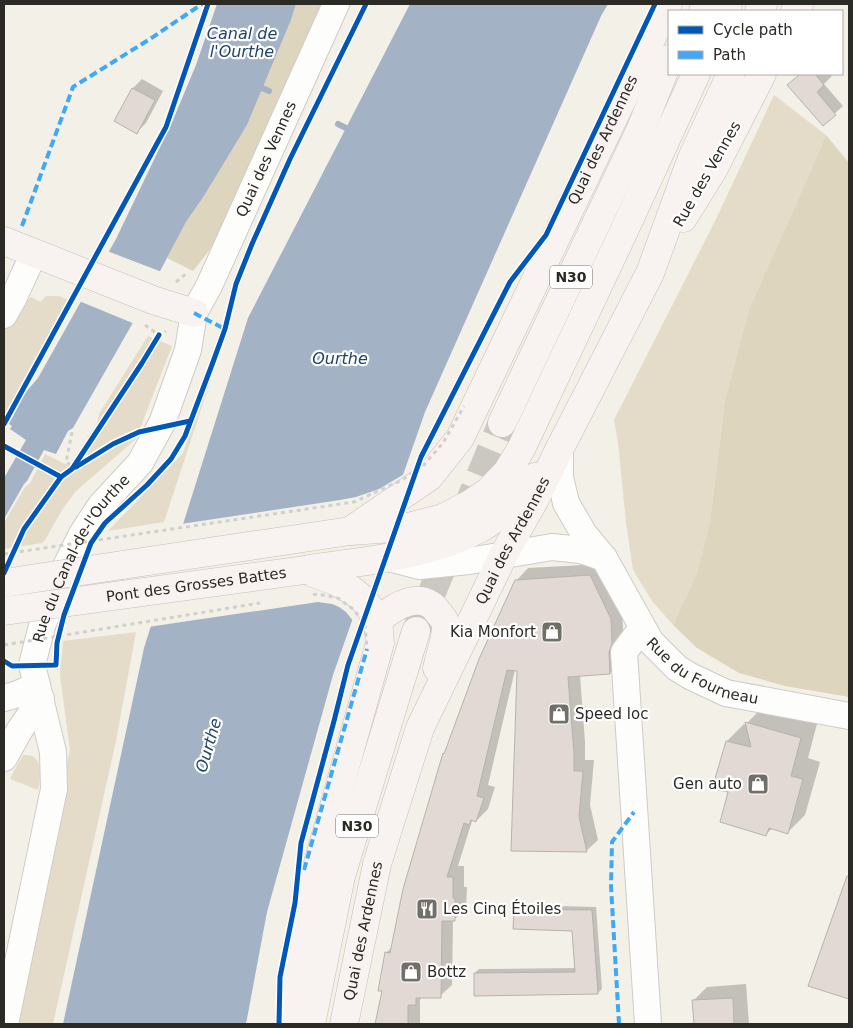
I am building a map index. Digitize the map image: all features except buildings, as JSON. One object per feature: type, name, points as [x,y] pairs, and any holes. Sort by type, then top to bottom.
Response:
[{"type":"main road","name":"Quai des Ardennes","points":[[460,438],[668,4]]},
{"type":"main road","name":"Quai des Ardennes","points":[[502,423],[640,131],[668,61]]},
{"type":"main road","name":"N30","points":[[640,131],[669,75]]},
{"type":"main road","name":"Pont des Grosses Battes","points":[[4,583],[350,532],[408,527],[443,518],[470,504],[489,491],[507,472],[522,449],[696,75]]},
{"type":"main road","name":"Quai des Ardennes","points":[[344,1024],[377,864],[420,728],[504,554],[536,499],[560,448],[650,273],[692,158],[731,75]]},
{"type":"main road","name":"Rue des Vennes","points":[[650,273],[714,168],[761,75]]},
{"type":"main road","points":[[4,241],[62,264],[147,311],[194,313]]},
{"type":"main road","name":"Pont des Grosses Battes","points":[[350,532],[429,477],[460,438]]},
{"type":"main road","name":"Pont des Grosses Battes","points":[[4,612],[306,583],[389,558],[441,546],[480,528],[502,512],[517,498],[560,448]]},
{"type":"main road","points":[[295,1024],[295,994],[309,895],[380,643],[368,620],[364,600],[353,591],[335,581],[306,583]]},
{"type":"main road","points":[[368,620],[406,603],[419,600],[433,606],[445,622],[444,640],[420,728]]},
{"type":"main road","name":"Quai des Ardennes","points":[[311,1024],[342,876],[416,631]]},
{"type":"street","name":"Quai des Vennes","points":[[194,313],[210,286],[336,4]]},
{"type":"street","points":[[4,315],[34,253]]},
{"type":"street","name":"Rue du Canal-de-l'Ourthe","points":[[4,1024],[10,969],[54,789],[53,752],[32,665],[42,626],[66,566],[82,534],[100,505],[140,463],[162,423],[188,350],[194,313]]},
{"type":"street","name":"Rue du Fourneau","points":[[560,448],[560,477],[566,503],[584,534],[604,558],[651,642],[677,668],[726,692],[849,716]]},
{"type":"street","points":[[389,558],[419,566],[469,561],[552,547],[580,550],[604,558]]},
{"type":"street","points":[[642,628],[624,652],[648,1024]]},
{"type":"street","points":[[4,698],[18,694],[39,692]]},
{"type":"street","points":[[4,758],[39,692]]},
{"type":"path","points":[[147,311],[159,336],[155,342]]},
{"type":"path","points":[[4,554],[354,502],[402,480],[423,466],[443,443],[464,406]]},
{"type":"path","points":[[72,432],[66,462],[71,470],[79,462]]},
{"type":"path","points":[[412,484],[421,457]]},
{"type":"path","points":[[88,551],[96,537]]},
{"type":"path","points":[[12,556],[16,546]]},
{"type":"path","points":[[306,583],[317,594],[338,598],[353,609],[366,624],[367,649]]},
{"type":"path","points":[[4,645],[268,602]]},
{"type":"path","points":[[57,643],[59,634]]},
{"type":"shaded area","points":[[296,4],[331,4],[226,229],[193,271],[167,258],[186,222],[247,125]]},
{"type":"shaded area","points":[[774,95],[826,135],[749,309],[725,399],[710,522],[697,573],[673,625],[652,601],[633,570],[614,420],[716,219]]},
{"type":"shaded area","points":[[826,135],[849,163],[849,697],[785,686],[739,673],[697,648],[673,625],[697,573],[710,522],[725,399],[749,309]]},
{"type":"shaded area","points":[[46,296],[59,296],[68,300],[4,416],[4,332],[23,303],[31,297],[40,302]]},
{"type":"shaded area","points":[[148,336],[172,346],[136,439],[76,491],[42,543],[4,549],[4,523],[25,487],[30,483],[45,454],[69,466],[97,423],[99,414]]},
{"type":"shaded area","points":[[213,366],[215,367],[164,522],[108,531],[183,453]]},
{"type":"shaded area","points":[[136,632],[116,741],[53,1024],[12,1024],[70,750],[60,675],[63,641]]},
{"type":"shaded area","points":[[23,755],[32,756],[39,764],[38,790],[10,779]]},
{"type":"water","name":"Canal de l'Ourthe","points":[[217,4],[296,4],[247,125],[186,222],[131,326],[73,428],[68,431],[56,454],[44,450],[4,519],[4,478],[26,440],[10,429],[12,426],[9,424],[25,393],[38,378],[116,239],[173,120],[196,65]]},
{"type":"water","name":"Ourthe","points":[[410,4],[608,4],[425,412],[333,675],[267,912],[246,1024],[63,1024],[144,648],[248,318]]},
{"type":"pier","points":[[107,251],[162,272],[135,324],[79,301]]},
{"type":"pier","points":[[406,473],[354,622],[339,607],[318,602],[148,627],[181,524],[356,497],[379,489]]},
{"type":"waterway","points":[[262,88],[269,91]]},
{"type":"waterway","points":[[338,124],[346,128]]},
{"type":"tunnel","points":[[416,631],[502,423]]},
{"type":"marked path","points":[[22,226],[73,87],[202,4]]},
{"type":"marked path","points":[[194,313],[225,329]]},
{"type":"marked path","points":[[304,870],[367,649]]},
{"type":"marked path","points":[[619,1024],[611,886],[612,842],[634,812]]},
{"type":"cycle path","points":[[4,424],[166,127],[208,4]]},
{"type":"cycle path","points":[[4,661],[12,666],[56,665],[57,643],[64,615],[91,543],[105,523],[147,485],[171,459],[185,436],[225,329],[236,284],[252,244],[290,159],[366,4]]},
{"type":"cycle path","points":[[279,1024],[280,977],[295,903],[301,843],[348,665],[421,457],[510,282],[546,235],[655,4]]},
{"type":"cycle path","points":[[4,573],[24,529],[61,477],[72,469],[159,335]]},
{"type":"cycle path","points":[[76,467],[113,444],[139,432],[190,421]]},
{"type":"cycle path","points":[[4,446],[61,477]]},
{"type":"place","name":"Kia Monfort","points":[[552,632]]},
{"type":"place","name":"Speed loc","points":[[559,714]]},
{"type":"place","name":"Gen auto","points":[[758,784]]},
{"type":"place","name":"Les Cinq Étoiles","points":[[427,909]]},
{"type":"place","name":"Bottz","points":[[411,972]]}]
